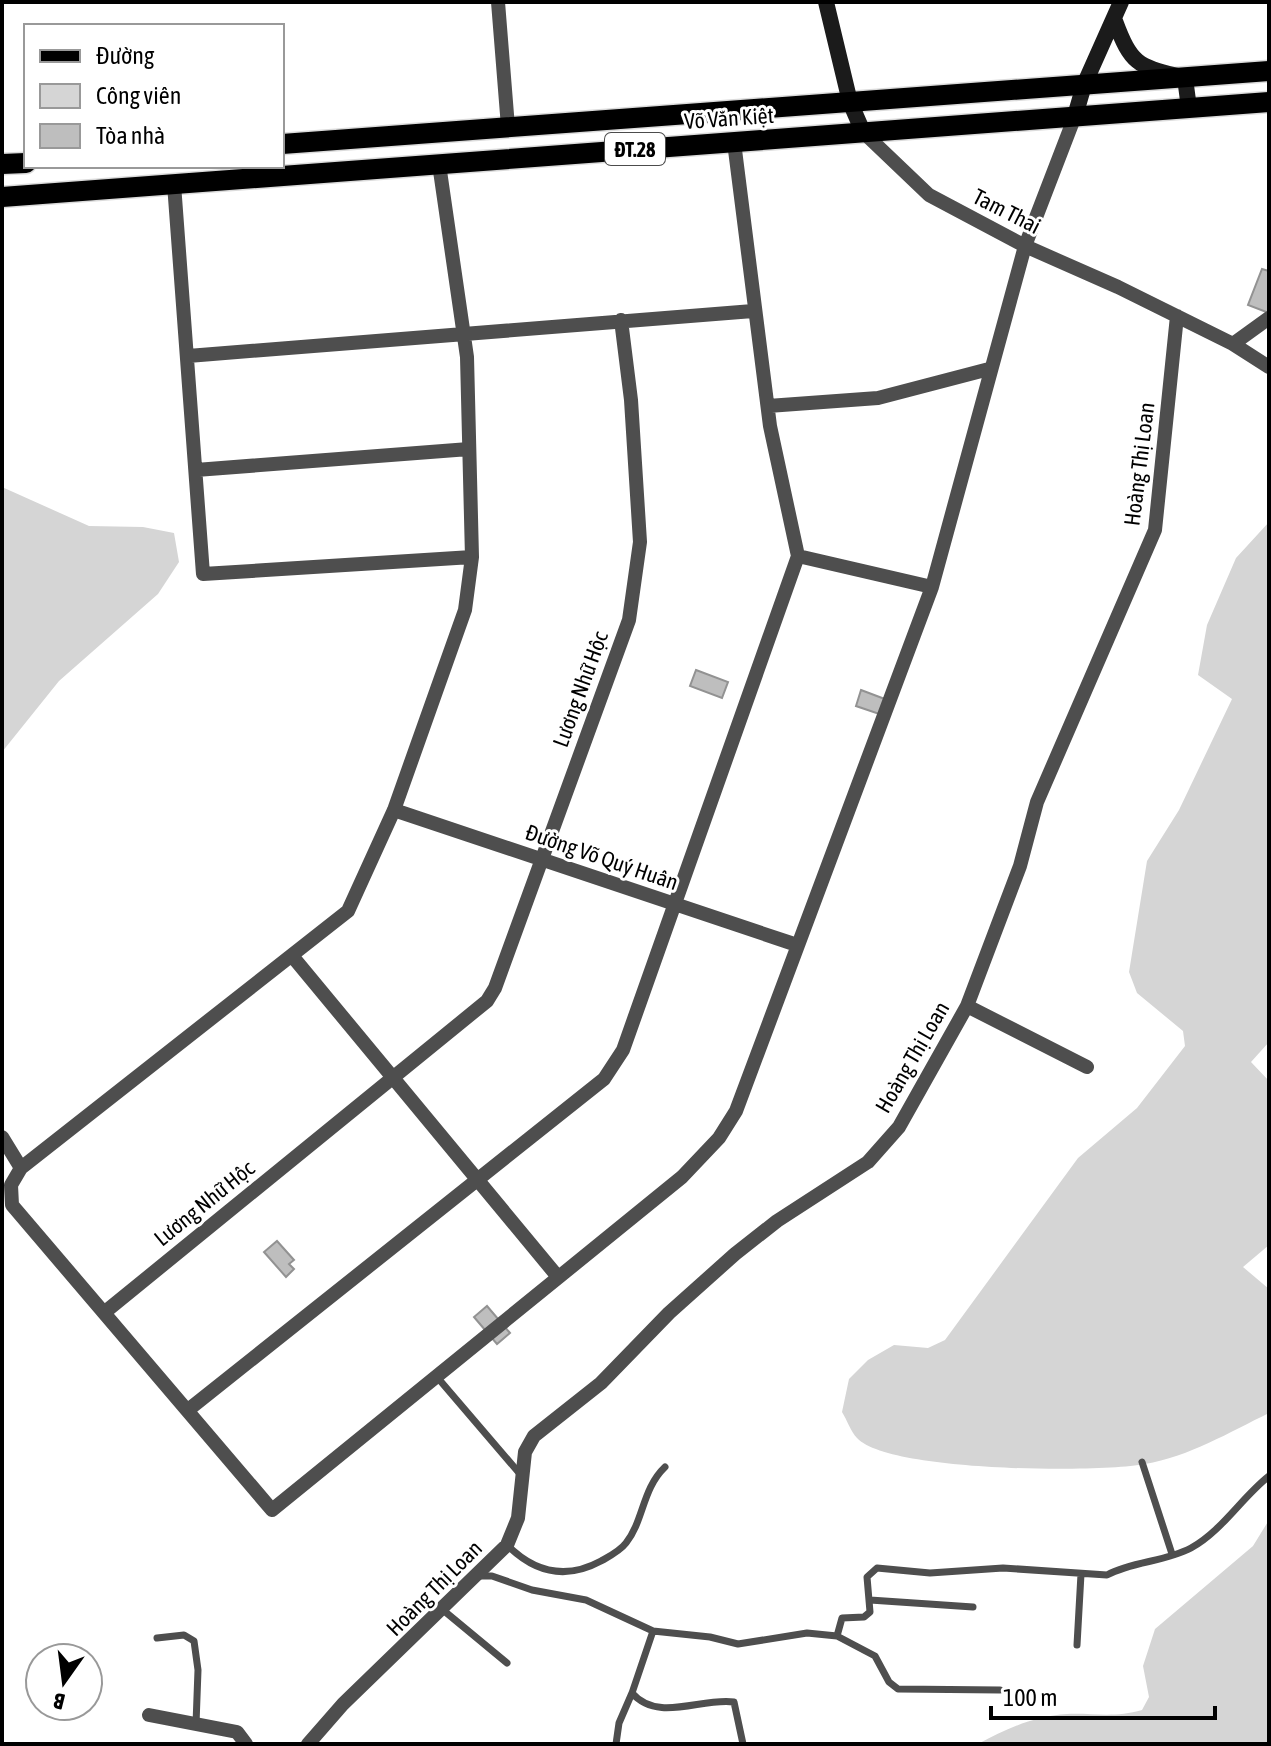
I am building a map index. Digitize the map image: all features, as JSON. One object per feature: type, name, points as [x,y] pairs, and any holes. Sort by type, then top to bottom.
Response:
[{"type":"main road","name":"Võ Văn Kiệt","points":[[284,144],[1269,71]]},
{"type":"main road","name":"Võ Văn Kiệt","points":[[2,197],[1269,102]]},
{"type":"main road","points":[[2,164],[24,163]]},
{"type":"street","points":[[498,2],[508,127]]},
{"type":"street","name":"Tam Thai","points":[[826,2],[850,102],[863,132],[929,195],[1025,246],[1233,344],[1269,367]]},
{"type":"street","points":[[439,164],[464,334],[472,557],[465,610],[394,810],[348,911],[21,1168],[11,1185],[12,1205],[272,1510],[682,1177],[719,1138],[736,1111],[932,587],[1025,246],[1084,85],[1121,2]]},
{"type":"street","points":[[1115,21],[1126,52],[1144,67],[1185,78],[1189,108]]},
{"type":"street","points":[[188,1410],[604,1079],[623,1050],[798,556],[768,406],[753,311],[734,142]]},
{"type":"street","points":[[174,184],[203,574],[472,557]]},
{"type":"street","points":[[188,356],[753,311]]},
{"type":"street","name":"Hoàng Thị Loan","points":[[308,1744],[343,1704],[481,1574],[504,1548],[518,1518],[525,1452],[534,1436],[601,1383],[669,1313],[767,1229],[868,1162],[899,1127],[967,1006],[1015,879],[1037,802],[1155,530],[1177,316]]},
{"type":"street","points":[[1233,344],[1269,318]]},
{"type":"street","name":"Lương Nhữ Hộc","points":[[105,1312],[487,1001],[495,988],[629,620],[640,559],[631,400],[621,320]]},
{"type":"street","points":[[768,406],[878,398],[989,369]]},
{"type":"street","points":[[196,470],[469,449]]},
{"type":"street","points":[[798,556],[932,587]]},
{"type":"street","name":"Đường Võ Quý Huân","points":[[394,810],[797,945]]},
{"type":"street","points":[[293,957],[558,1277]]},
{"type":"street","points":[[967,1006],[1087,1067]]},
{"type":"street","points":[[2,1137],[21,1168]]},
{"type":"street","points":[[149,1715],[237,1732],[246,1744]]},
{"type":"lane","points":[[435,1375],[521,1474]]},
{"type":"lane","points":[[1142,1462],[1172,1554]]},
{"type":"lane","points":[[504,1548],[527,1563],[553,1572],[580,1570],[596,1564],[627,1543],[648,1489],[665,1467]]},
{"type":"lane","points":[[837,1636],[839,1621],[868,1615],[867,1577],[877,1568],[930,1573],[1003,1568],[1107,1575],[1118,1568],[1172,1554],[1201,1541],[1235,1510],[1248,1491],[1269,1476]]},
{"type":"lane","points":[[481,1574],[532,1590],[586,1600],[653,1631],[710,1637],[738,1644],[807,1633],[837,1636],[875,1656],[889,1682],[898,1689],[1000,1690]]},
{"type":"lane","points":[[1077,1645],[1081,1574]]},
{"type":"lane","points":[[870,1600],[973,1607]]},
{"type":"lane","points":[[443,1610],[507,1663]]},
{"type":"lane","points":[[616,1744],[619,1723],[653,1631]]},
{"type":"lane","points":[[157,1638],[184,1635],[194,1641],[198,1670],[196,1724]]},
{"type":"lane","points":[[632,1693],[642,1702],[672,1709],[734,1702],[743,1744]]},
{"type":"green space","points":[[2,487],[89,526],[143,527],[174,533],[179,562],[158,594],[59,681],[2,752]]},
{"type":"green space","points":[[1269,522],[1269,1042],[1251,1062],[1269,1081],[1269,1245],[1243,1267],[1269,1289],[1269,1413],[1177,1456],[1120,1467],[1041,1469],[949,1464],[876,1449],[857,1438],[842,1412],[849,1379],[868,1360],[894,1345],[928,1348],[945,1340],[1078,1158],[1137,1108],[1185,1046],[1183,1031],[1137,993],[1129,972],[1147,861],[1179,810],[1232,699],[1198,675],[1207,625],[1236,558]]},
{"type":"green space","points":[[1269,1520],[1269,1744],[978,1744],[1010,1728],[1043,1717],[1123,1714],[1142,1710],[1149,1697],[1143,1666],[1155,1629],[1253,1546]]},
{"type":"building","points":[[1262,269],[1269,271],[1269,313],[1248,305]]},
{"type":"building","points":[[696,670],[728,682],[722,698],[690,686]]},
{"type":"building","points":[[861,690],[890,701],[888,717],[856,706]]},
{"type":"building","points":[[277,1241],[294,1260],[289,1264],[294,1269],[286,1277],[264,1252]]},
{"type":"building","points":[[487,1306],[510,1333],[497,1344],[474,1317]]}]
